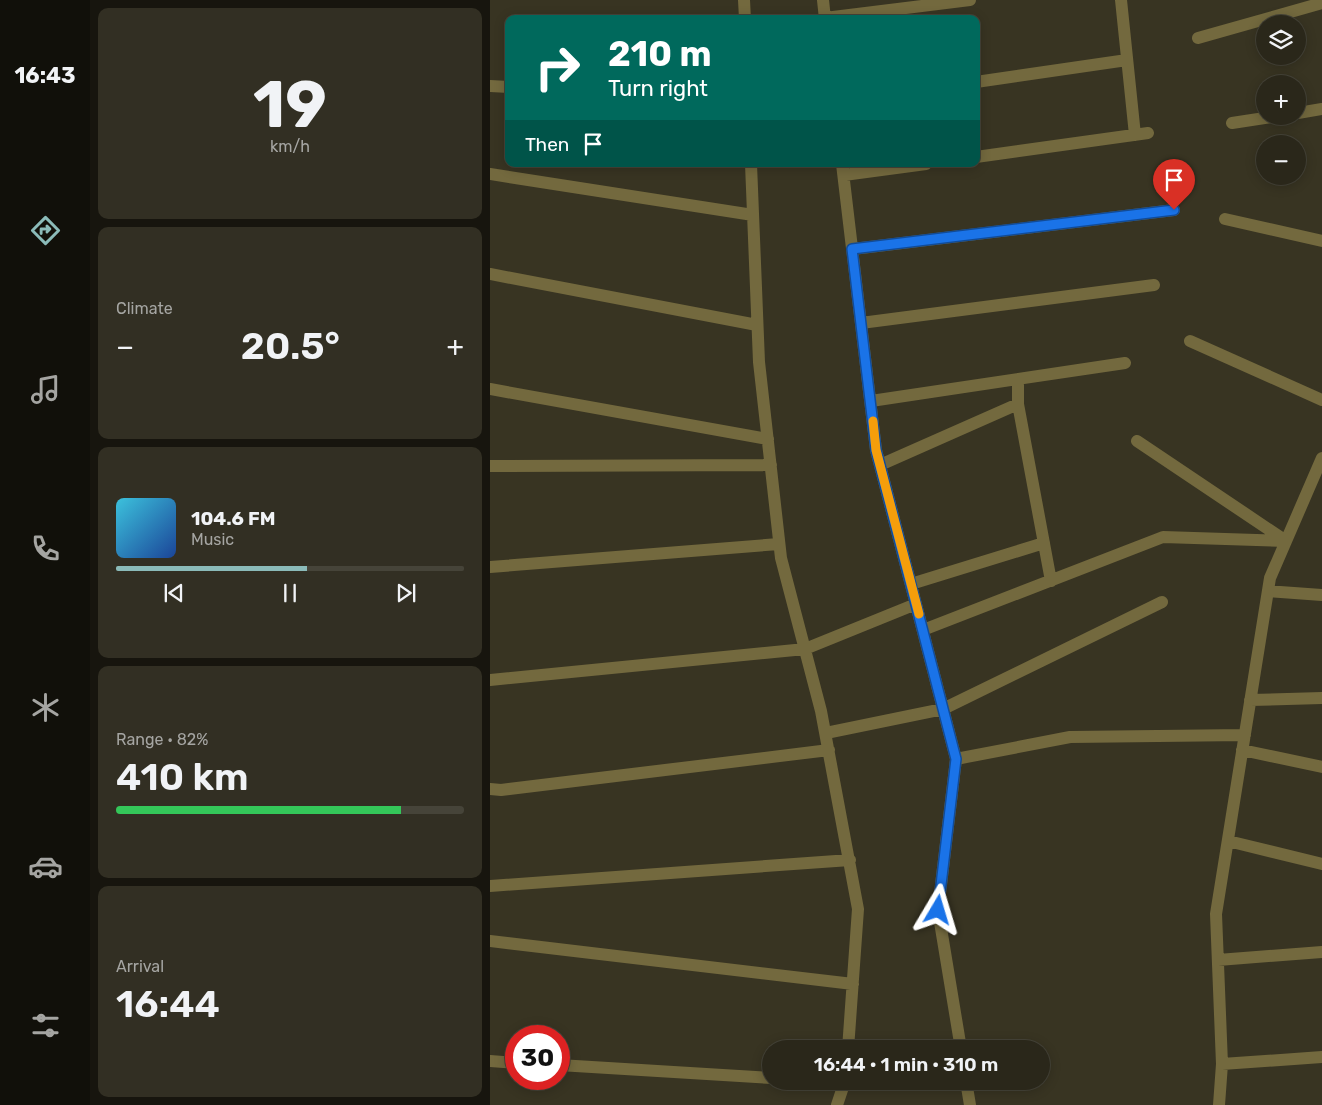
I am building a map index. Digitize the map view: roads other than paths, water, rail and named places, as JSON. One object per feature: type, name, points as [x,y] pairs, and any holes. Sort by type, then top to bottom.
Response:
[{"type":"street","points":[[744,0],[745,15]]},
{"type":"street","points":[[823,0],[825,15]]},
{"type":"street","points":[[845,15],[923,3],[970,0]]},
{"type":"street","points":[[1120,0],[1135,135]]},
{"type":"street","points":[[1198,38],[1322,3]]},
{"type":"street","points":[[980,81],[1127,60]]},
{"type":"street","points":[[490,86],[505,87]]},
{"type":"street","points":[[1306,112],[1322,109]]},
{"type":"street","points":[[1232,124],[1256,120]]},
{"type":"street","points":[[980,156],[1148,133]]},
{"type":"street","points":[[751,167],[758,325],[770,465],[781,558],[826,733],[858,909],[849,1040]]},
{"type":"street","points":[[876,167],[843,169],[880,465],[956,759],[938,910],[959,1040]]},
{"type":"street","points":[[490,174],[753,215]]},
{"type":"street","points":[[852,249],[1174,210]]},
{"type":"street","points":[[1225,219],[1322,241]]},
{"type":"street","points":[[490,274],[758,325]]},
{"type":"street","points":[[861,323],[1154,286]]},
{"type":"street","points":[[1190,341],[1322,400]]},
{"type":"street","points":[[871,401],[1125,362]]},
{"type":"street","points":[[1018,379],[1018,404],[1051,581]]},
{"type":"street","points":[[490,389],[768,439]]},
{"type":"street","points":[[880,465],[1018,404]]},
{"type":"street","points":[[1137,441],[1286,541]]},
{"type":"street","points":[[1219,1105],[1222,1064],[1216,914],[1244,735],[1270,578],[1322,458]]},
{"type":"street","points":[[490,466],[770,465]]},
{"type":"street","points":[[923,630],[1163,537],[1286,541]]},
{"type":"street","points":[[911,584],[1044,543]]},
{"type":"street","points":[[490,567],[779,544]]},
{"type":"street","points":[[1268,591],[1322,595]]},
{"type":"street","points":[[826,733],[943,709],[1162,602]]},
{"type":"street","points":[[490,680],[805,649],[916,604]]},
{"type":"street","points":[[1250,700],[1322,698]]},
{"type":"street","points":[[956,759],[1070,737],[1244,735]]},
{"type":"street","points":[[490,789],[501,790],[829,750]]},
{"type":"street","points":[[1242,750],[1322,766]]},
{"type":"street","points":[[1228,842],[1322,864]]},
{"type":"street","points":[[490,886],[850,860]]},
{"type":"street","points":[[490,941],[853,984]]},
{"type":"street","points":[[1218,960],[1322,952]]},
{"type":"street","points":[[1222,1064],[1322,1057]]},
{"type":"street","points":[[490,1061],[505,1062]]},
{"type":"street","points":[[570,1067],[762,1077]]},
{"type":"street","points":[[837,1105],[842,1090]]},
{"type":"street","points":[[968,1090],[970,1105]]}]
